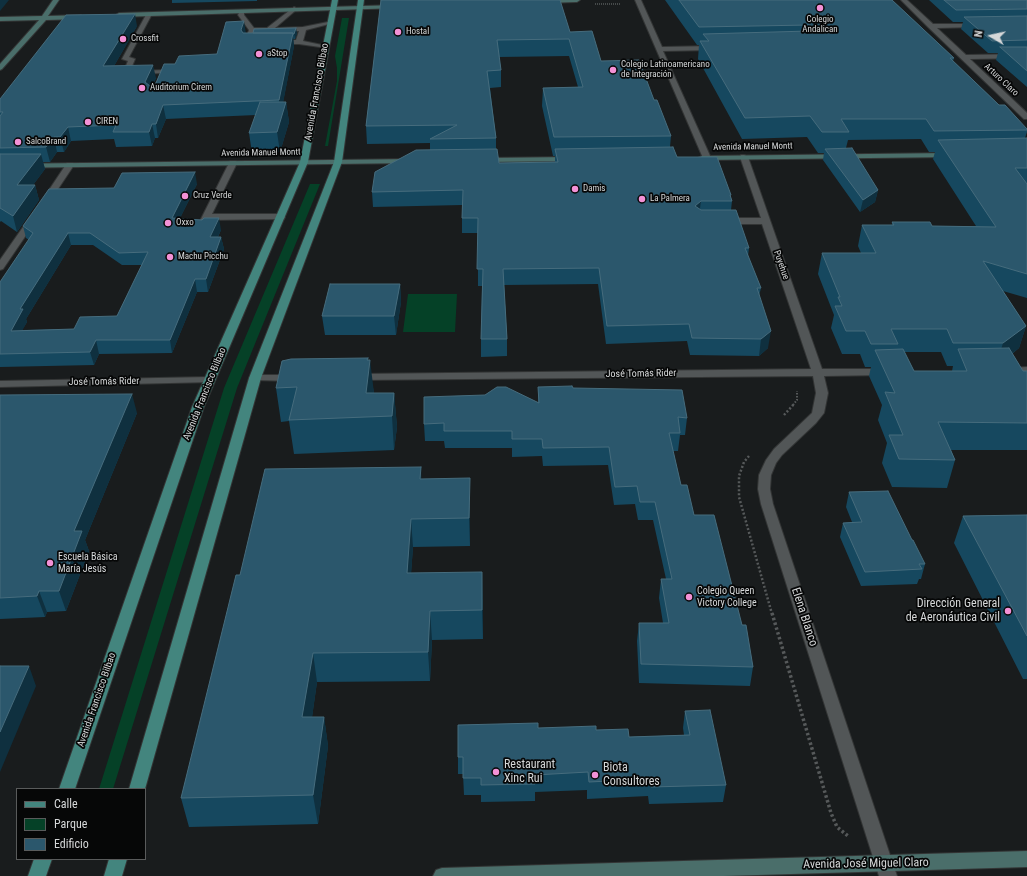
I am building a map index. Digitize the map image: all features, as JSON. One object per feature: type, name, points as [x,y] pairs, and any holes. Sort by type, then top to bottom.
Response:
[{"type":"main road","points":[[0,68],[44,18],[56,0]]},
{"type":"main road","name":"Avenida Francisco Bilbao","points":[[67,788],[181,455],[209,380],[304,162],[335,0]]},
{"type":"main road","points":[[137,788],[255,378],[338,162],[361,0]]},
{"type":"main road","points":[[111,16],[359,8],[404,5],[385,0]]},
{"type":"main road","points":[[538,1],[577,0]]},
{"type":"main road","points":[[0,19],[88,16]]},
{"type":"main road","name":"Avenida Manuel Montt","points":[[693,158],[956,154]]},
{"type":"main road","points":[[476,160],[580,159]]},
{"type":"main road","name":"Avenida Manuel Montt","points":[[0,166],[420,161]]},
{"type":"main road","name":"Avenida José Miguel Claro","points":[[442,876],[886,869],[1027,859]]},
{"type":"main road","points":[[37,876],[43,860]]},
{"type":"main road","points":[[113,876],[118,860]]},
{"type":"street","points":[[638,0],[707,158]]},
{"type":"street","name":"Arturo Claro","points":[[904,0],[1027,117]]},
{"type":"street","points":[[268,30],[294,10]]},
{"type":"street","points":[[242,11],[241,15],[252,30]]},
{"type":"street","points":[[149,14],[124,59],[132,59],[126,73],[165,71],[156,90]]},
{"type":"street","points":[[252,30],[303,29],[330,22]]},
{"type":"street","points":[[930,26],[982,25]]},
{"type":"street","points":[[299,42],[303,29]]},
{"type":"street","points":[[252,30],[247,43],[299,42],[325,47]]},
{"type":"street","points":[[660,49],[719,48]]},
{"type":"street","name":"Arturo Claro","points":[[963,57],[1027,56]]},
{"type":"street","name":"Puyehue","points":[[744,157],[818,372]]},
{"type":"street","points":[[201,228],[233,163]]},
{"type":"street","points":[[0,267],[70,165]]},
{"type":"street","points":[[206,217],[281,217]]},
{"type":"street","points":[[713,221],[766,221]]},
{"type":"street","points":[[998,371],[1027,370]]},
{"type":"street","name":"Elena Blanco","points":[[818,372],[822,393],[818,413],[809,425],[778,452],[770,463],[765,475],[764,489],[767,504],[886,869]]},
{"type":"street","name":"José Tomás Rider","points":[[348,377],[897,372]]},
{"type":"street","points":[[255,378],[308,378]]},
{"type":"street","name":"José Tomás Rider","points":[[0,384],[209,380]]},
{"type":"green space","points":[[342,18],[349,18],[328,146],[325,146],[337,81],[335,56]]},
{"type":"green space","points":[[310,184],[320,184],[237,388],[113,788],[99,788],[224,388]]},
{"type":"green space","points":[[408,294],[457,294],[455,332],[403,332]]},
{"type":"building","points":[[381,0],[560,0],[570,32],[592,31],[601,61],[639,60],[654,100],[657,100],[671,136],[554,137],[543,88],[583,87],[569,39],[497,40],[501,70],[487,71],[496,138],[430,139],[457,125],[366,126]]},
{"type":"building","points":[[679,0],[892,0],[954,58],[950,58],[999,105],[1005,105],[1027,130],[934,131],[926,119],[841,119],[849,132],[822,132],[810,116],[745,118],[700,41],[709,41],[703,34],[809,31],[813,29],[813,27],[809,25],[699,27]]},
{"type":"building","points":[[944,0],[1027,0],[1027,9],[956,10]]},
{"type":"building","points":[[135,14],[103,66],[153,65],[145,82],[150,86],[156,83],[164,64],[175,64],[179,56],[217,54],[226,22],[244,21],[241,30],[243,33],[293,33],[279,100],[163,105],[156,124],[152,124],[149,132],[113,132],[116,125],[68,127],[60,137],[54,137],[46,147],[0,148],[0,116],[3,112],[0,112],[0,99],[66,15]]},
{"type":"building","points":[[1027,16],[1027,40],[992,41],[964,17]]},
{"type":"building","points":[[296,28],[294,34],[253,33],[254,29]]},
{"type":"building","points":[[1000,47],[1027,47],[1027,71]]},
{"type":"building","points":[[260,102],[286,102],[277,132],[249,133]]},
{"type":"building","points":[[1027,138],[1027,168],[1015,168],[1027,184],[1027,274],[983,261],[1026,326],[1003,343],[953,343],[947,329],[891,329],[898,344],[871,344],[865,331],[846,331],[835,306],[842,306],[838,297],[840,297],[822,253],[876,253],[862,225],[894,225],[892,222],[930,222],[932,226],[996,227],[938,140]]},
{"type":"building","points":[[673,147],[677,157],[717,157],[732,201],[701,201],[695,206],[701,210],[736,210],[749,248],[745,248],[761,288],[757,288],[771,331],[761,339],[692,338],[689,324],[607,326],[599,268],[503,269],[507,339],[481,339],[483,269],[477,269],[478,218],[462,218],[463,190],[372,192],[375,172],[416,150],[497,149],[499,163],[558,162],[555,149]]},
{"type":"building","points":[[852,148],[878,190],[863,200],[825,149]]},
{"type":"building","points":[[0,154],[41,154],[17,185],[35,185],[13,216],[0,208]]},
{"type":"building","points":[[195,172],[172,218],[202,220],[204,218],[219,218],[210,237],[221,237],[206,279],[195,279],[170,340],[96,340],[90,352],[0,354],[0,282],[33,233],[23,226],[49,189],[114,188],[122,173]],"holes":[[[68,233],[90,233],[119,253],[148,252],[117,316],[80,317],[74,329],[11,331],[23,309],[20,309]]]},
{"type":"building","points":[[330,284],[400,284],[394,316],[322,316]]},
{"type":"building","points":[[1009,348],[1023,371],[1027,371],[1027,423],[938,422],[955,460],[899,459],[889,435],[903,435],[885,392],[895,393],[875,350],[903,349],[914,371],[967,371],[958,349]]},
{"type":"building","points":[[368,358],[367,360],[370,360],[366,393],[394,393],[392,416],[289,420],[297,387],[276,388],[282,361],[291,359]]},
{"type":"building","points":[[572,386],[573,388],[682,390],[687,418],[678,417],[680,433],[669,433],[681,485],[687,485],[694,515],[714,515],[742,625],[746,625],[753,667],[641,664],[639,623],[669,623],[661,579],[672,579],[655,502],[640,502],[637,486],[615,487],[609,447],[543,448],[542,439],[512,439],[512,431],[444,431],[444,423],[424,424],[424,397],[485,395],[497,387],[506,387],[539,403],[538,387]]},
{"type":"building","points":[[132,394],[74,531],[82,531],[59,591],[39,591],[37,596],[0,598],[0,395]]},
{"type":"building","points":[[421,467],[420,479],[470,478],[469,518],[411,519],[407,573],[482,572],[482,610],[430,611],[428,652],[313,653],[302,717],[324,717],[313,795],[181,798],[236,575],[240,575],[265,469]]},
{"type":"building","points":[[888,491],[925,564],[919,564],[922,569],[865,572],[843,523],[862,522],[849,492]]},
{"type":"building","points":[[1027,515],[1027,636],[963,516]]},
{"type":"building","points":[[0,666],[29,666],[0,732]]},
{"type":"building","points":[[710,710],[726,785],[651,787],[650,779],[589,782],[588,772],[535,775],[535,784],[481,785],[481,778],[463,778],[463,757],[458,757],[458,725],[538,723],[538,728],[596,726],[596,730],[628,729],[629,737],[690,735],[685,711]]},
{"type":"place","name":"Colegio Andalican","points":[[820,8]]},
{"type":"place","name":"Hostal","points":[[398,32]]},
{"type":"place","name":"Crossfit","points":[[123,39]]},
{"type":"place","name":"aStop","points":[[259,54]]},
{"type":"place","name":"Colegio Latinoamericano de Integración","points":[[613,70]]},
{"type":"place","name":"Auditorium Cirem","points":[[142,88]]},
{"type":"place","name":"CIREN","points":[[88,122]]},
{"type":"place","name":"SalcoBrand","points":[[18,142]]},
{"type":"place","name":"Damis","points":[[575,189]]},
{"type":"place","name":"Cruz Verde","points":[[185,196]]},
{"type":"place","name":"La Palmera","points":[[642,199]]},
{"type":"place","name":"Oxxo","points":[[168,223]]},
{"type":"place","name":"Machu Picchu","points":[[170,257]]},
{"type":"place","name":"Escuela Básica María Jesús","points":[[50,563]]},
{"type":"place","name":"Colegio Queen Victory College","points":[[689,597]]},
{"type":"place","name":"Dirección General de Aeronáutica Civil","points":[[1008,611]]},
{"type":"place","name":"Restaurant Xinc Rui","points":[[496,772]]},
{"type":"place","name":"Biota Consultores","points":[[595,775]]}]
